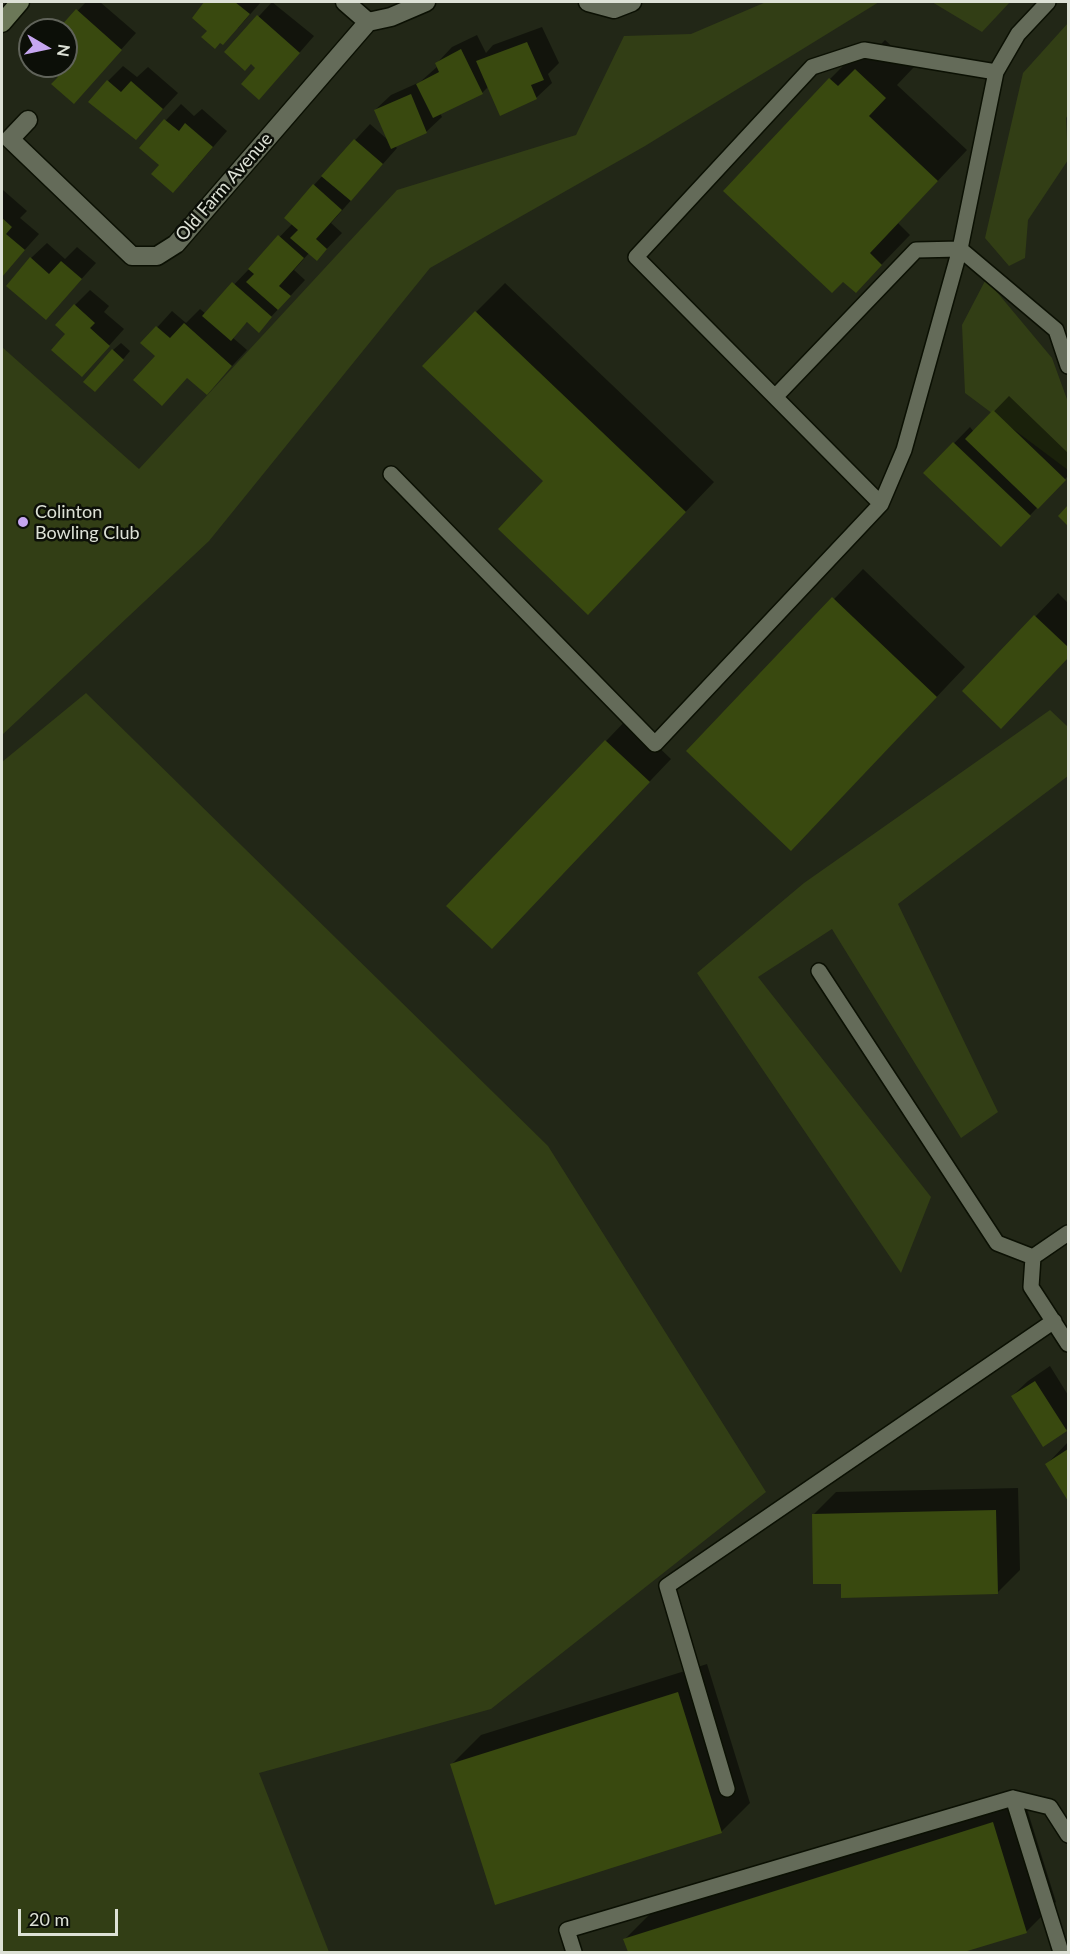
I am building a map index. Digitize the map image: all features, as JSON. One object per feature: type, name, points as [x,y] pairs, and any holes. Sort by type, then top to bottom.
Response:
[{"type":"main road","points":[[2,22],[20,2]]},
{"type":"street","points":[[345,2],[368,22],[390,17],[426,2]]},
{"type":"street","points":[[588,2],[615,9],[632,2]]},
{"type":"street","name":"Old Farm Avenue","points":[[28,120],[10,140],[132,256],[157,256],[176,244],[368,22]]},
{"type":"lane","points":[[391,474],[655,744],[880,504],[904,450],[960,249],[996,72],[1018,34],[1048,2]]},
{"type":"lane","points":[[880,504],[636,257],[812,67],[864,50],[996,72]]},
{"type":"lane","points":[[775,397],[916,250],[960,249],[1056,330],[1068,366]]},
{"type":"lane","points":[[819,971],[998,1243],[1033,1257]]},
{"type":"lane","points":[[1033,1257],[1068,1233]]},
{"type":"lane","points":[[1033,1257],[1031,1287],[1068,1344]]},
{"type":"lane","points":[[727,1789],[667,1586],[1054,1321]]},
{"type":"lane","points":[[1013,1798],[1061,1953]]},
{"type":"lane","points":[[574,1953],[567,1930],[1013,1798],[1050,1807],[1068,1835]]},
{"type":"green space","points":[[766,2],[879,2],[645,146],[430,268],[209,541],[2,735],[2,347],[139,469],[397,190],[576,135],[624,36],[691,34]]},
{"type":"green space","points":[[932,2],[1010,2],[982,32]]},
{"type":"green space","points":[[1068,23],[1068,115],[1066,118],[1068,160],[1028,220],[1025,258],[1009,266],[985,238],[1023,73]]},
{"type":"green space","points":[[986,279],[1052,358],[1068,402],[1068,470],[965,393],[962,325]]},
{"type":"green space","points":[[86,693],[548,1146],[766,1492],[491,1709],[259,1773],[329,1952],[2,1952],[2,762]]},
{"type":"green space","points":[[1050,710],[1068,727],[1068,776],[898,904],[998,1112],[961,1138],[832,929],[758,977],[931,1197],[901,1273],[697,973],[804,883]]},
{"type":"building","points":[[204,2],[235,2],[250,14],[223,45],[220,43],[215,49],[201,37],[207,31],[192,18]]},
{"type":"building","points":[[76,9],[122,50],[74,104],[51,84],[57,78],[78,78],[78,18],[68,18]]},
{"type":"building","points":[[257,15],[300,53],[259,100],[241,84],[255,68],[251,64],[245,71],[224,52]]},
{"type":"building","points":[[527,42],[544,80],[531,85],[537,99],[500,116],[476,61]]},
{"type":"building","points":[[461,49],[483,94],[433,118],[416,84],[439,72],[435,63]]},
{"type":"building","points":[[855,69],[886,98],[869,116],[938,181],[870,253],[882,265],[856,293],[843,282],[832,293],[723,191],[829,78],[838,86]]},
{"type":"building","points":[[107,80],[121,92],[131,81],[163,109],[136,140],[88,102]]},
{"type":"building","points":[[411,94],[427,133],[391,149],[374,110]]},
{"type":"building","points":[[164,119],[179,131],[185,123],[213,147],[173,193],[151,174],[159,165],[139,148]]},
{"type":"building","points":[[354,139],[383,164],[351,201],[321,176]]},
{"type":"building","points":[[313,184],[342,210],[316,239],[327,249],[317,261],[290,238],[298,230],[284,218]]},
{"type":"building","points":[[2,218],[12,227],[6,234],[25,250],[2,277]]},
{"type":"building","points":[[278,235],[304,258],[279,286],[291,296],[278,310],[246,282],[254,274],[248,269]]},
{"type":"building","points":[[30,257],[49,274],[61,261],[82,279],[46,320],[6,286]]},
{"type":"building","points":[[232,282],[272,317],[259,333],[247,322],[231,341],[202,316]]},
{"type":"building","points":[[74,304],[95,323],[90,328],[110,346],[82,377],[51,350],[65,334],[55,325]]},
{"type":"building","points":[[475,311],[686,512],[588,615],[498,529],[543,481],[422,366]]},
{"type":"building","points":[[184,323],[232,366],[207,395],[187,378],[162,406],[133,380],[155,356],[140,343],[156,326],[170,338]]},
{"type":"building","points":[[112,349],[124,360],[95,392],[83,382]]},
{"type":"building","points":[[993,410],[1066,480],[1038,509],[965,439]]},
{"type":"building","points":[[953,442],[1031,516],[1001,547],[923,473]]},
{"type":"building","points":[[1068,505],[1068,526],[1058,516]]},
{"type":"building","points":[[832,597],[937,697],[791,851],[686,751]]},
{"type":"building","points":[[1034,615],[1068,647],[1068,658],[1001,729],[962,691]]},
{"type":"building","points":[[605,740],[650,782],[492,949],[446,906]]},
{"type":"building","points":[[1035,1381],[1067,1431],[1043,1447],[1011,1396]]},
{"type":"building","points":[[1068,1449],[1068,1501],[1045,1464]]},
{"type":"building","points":[[996,1510],[998,1594],[841,1598],[841,1584],[813,1584],[812,1514]]},
{"type":"building","points":[[678,1692],[722,1833],[495,1905],[450,1764]]},
{"type":"building","points":[[993,1822],[1027,1933],[964,1952],[628,1952],[623,1939]]},
{"type":"place","name":"Colinton Bowling Club","points":[[23,522]]}]
